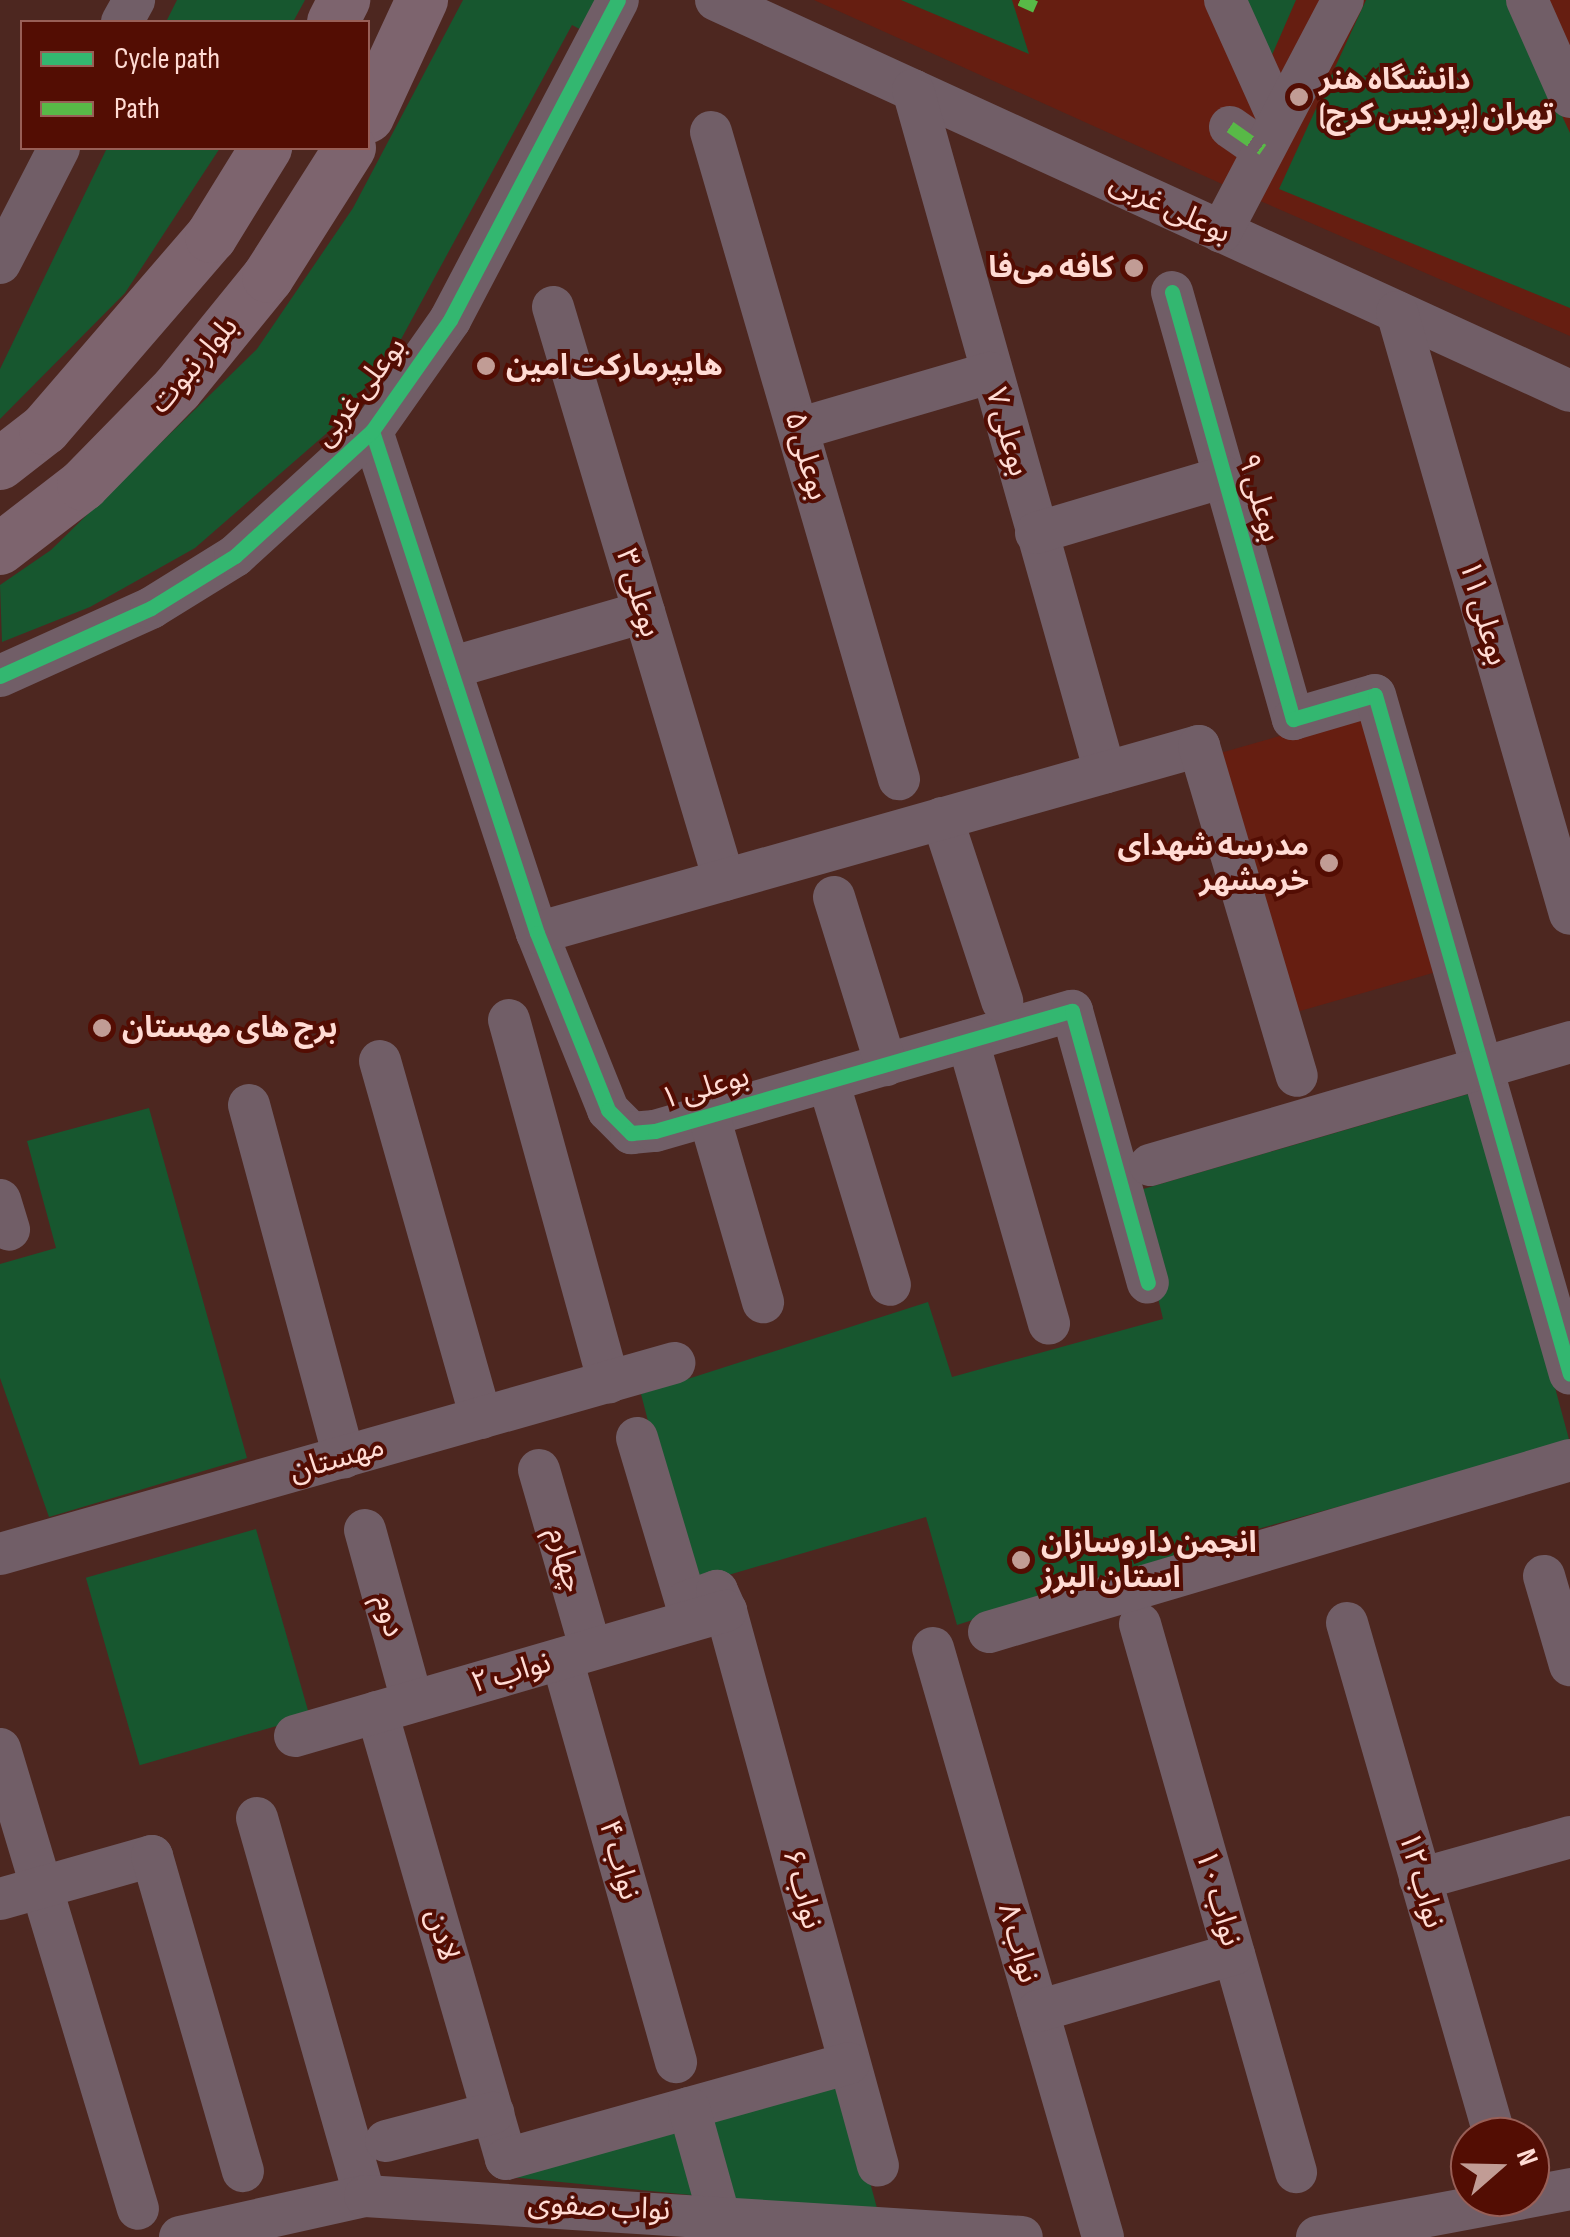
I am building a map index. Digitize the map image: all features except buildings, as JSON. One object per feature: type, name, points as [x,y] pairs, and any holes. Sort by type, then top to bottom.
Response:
[{"type":"main road","points":[[405,51],[422,0]]},
{"type":"main road","points":[[370,113],[405,51],[440,0]]},
{"type":"main road","points":[[0,464],[46,430],[212,238],[265,150]]},
{"type":"main road","name":"بلوار نبوت","points":[[0,549],[82,485],[177,389],[268,276],[349,150]]},
{"type":"street","name":"بوعلی غربی","points":[[0,676],[152,608],[235,556],[372,431],[450,320],[618,0]]},
{"type":"street","name":"بوعلی غربی","points":[[716,0],[1570,391]]},
{"type":"street","points":[[1224,0],[1257,132]]},
{"type":"street","points":[[1221,232],[1257,132],[1342,0]]},
{"type":"street","points":[[1526,0],[1570,97]]},
{"type":"street","name":"بوعلی ۷","points":[[913,90],[1105,772]]},
{"type":"street","name":"بوعلی ۵","points":[[711,132],[899,779]]},
{"type":"street","points":[[0,264],[58,150]]},
{"type":"street","name":"بوعلی ۹","points":[[1172,292],[1294,719],[1374,695],[1485,1067]]},
{"type":"street","name":"بوعلی ۳","points":[[552,307],[724,880]]},
{"type":"street","name":"بوعلی ۱۱","points":[[1396,312],[1570,914]]},
{"type":"street","points":[[798,428],[990,373]]},
{"type":"street","name":"بوعلی ۱","points":[[372,431],[538,933],[608,1110],[630,1132],[708,1116],[1072,1011],[1148,1283]]},
{"type":"street","points":[[1036,533],[1224,477]]},
{"type":"street","points":[[450,668],[644,612]]},
{"type":"street","points":[[538,933],[1199,746],[1297,1076]]},
{"type":"street","points":[[942,818],[1002,1001]]},
{"type":"street","points":[[834,898],[886,1065]]},
{"type":"street","points":[[510,1020],[610,1382]]},
{"type":"street","points":[[968,1041],[1049,1324]]},
{"type":"street","points":[[1150,1165],[1570,1042]]},
{"type":"street","points":[[380,1061],[481,1418]]},
{"type":"street","points":[[1485,1067],[1553,1247],[1570,1374]]},
{"type":"street","points":[[828,1081],[890,1285]]},
{"type":"street","points":[[249,1105],[344,1457]]},
{"type":"street","points":[[708,1116],[763,1302]]},
{"type":"street","name":"مهستان","points":[[0,1554],[674,1363]]},
{"type":"street","points":[[637,1438],[686,1602],[716,1592],[726,1611]]},
{"type":"street","points":[[990,1632],[1570,1460]]},
{"type":"street","name":"چهارم","points":[[538,1470],[576,1654]]},
{"type":"street","name":"دوم","points":[[365,1530],[395,1707]]},
{"type":"street","points":[[1544,1576],[1570,1664]]},
{"type":"street","name":"نواب ۲","points":[[295,1736],[726,1611]]},
{"type":"street","name":"نواب ۶","points":[[726,1611],[878,2166]]},
{"type":"street","name":"نواب ۱۰","points":[[1140,1624],[1296,2172]]},
{"type":"street","name":"نواب ۱۲","points":[[1347,1624],[1489,2117]]},
{"type":"street","name":"نواب ۸","points":[[933,1648],[1103,2237]]},
{"type":"street","name":"نواب ۴","points":[[576,1654],[676,2062]]},
{"type":"street","name":"لادن","points":[[395,1707],[506,2159],[688,2108]]},
{"type":"street","points":[[0,1749],[138,2210]]},
{"type":"street","points":[[256,1818],[365,2196]]},
{"type":"street","points":[[1420,1879],[1570,1837]]},
{"type":"street","points":[[0,1898],[152,1856],[244,2171]]},
{"type":"street","points":[[1038,2011],[1234,1954]]},
{"type":"street","points":[[722,2224],[688,2108],[849,2063]]},
{"type":"street","points":[[386,2141],[492,2113]]},
{"type":"street","points":[[1317,2237],[1570,2188]]},
{"type":"street","name":"نواب صفوی","points":[[180,2237],[365,2196],[722,2224],[1022,2237]]},
{"type":"shaded area","name":"دانشگاه هنر تهران (پردیس کرج)","points":[[814,0],[1570,0],[1570,336],[1242,193]]},
{"type":"shaded area","name":"مدرسه شهدای خرمشهر","points":[[1367,711],[1441,971],[1290,1014],[1215,755]]},
{"type":"green space","points":[[177,0],[305,0],[294,20],[167,20]]},
{"type":"green space","points":[[463,0],[599,0],[587,33],[572,25],[393,354],[327,433],[195,548],[90,607],[2,642],[0,585],[51,550],[257,349],[353,208]]},
{"type":"green space","points":[[901,0],[1012,0],[1029,54]]},
{"type":"green space","points":[[1245,0],[1296,0],[1272,55]]},
{"type":"green space","points":[[1366,0],[1508,0],[1570,133],[1570,308],[1279,189]]},
{"type":"green space","points":[[106,150],[219,150],[125,293],[0,419],[0,369]]},
{"type":"green space","points":[[1475,1092],[1570,1443],[1250,1531],[957,1625],[926,1517],[691,1586],[641,1394],[928,1302],[952,1377],[1163,1319],[1133,1192]]},
{"type":"green space","points":[[149,1108],[247,1458],[49,1517],[0,1378],[0,1264],[56,1248],[27,1141]]},
{"type":"green space","points":[[256,1529],[310,1716],[140,1765],[86,1578]]},
{"type":"green space","points":[[841,2074],[878,2212],[730,2198],[705,2115]]},
{"type":"green space","points":[[681,2122],[701,2196],[500,2176]]},
{"type":"marked path","points":[[1020,0],[1036,7]]},
{"type":"marked path","points":[[1230,127],[1263,150]]},
{"type":"cycle path","points":[[0,676],[151,608],[235,556],[372,431],[450,320],[618,0]]},
{"type":"cycle path","points":[[1172,292],[1293,719],[1375,695],[1570,1374]]},
{"type":"cycle path","points":[[372,431],[537,933],[608,1110],[631,1133],[655,1131],[1072,1011],[1148,1283]]},
{"type":"place","name":"دانشگاه هنر تهران (پردیس کرج)","points":[[1299,97]]},
{"type":"place","name":"کافه می‌فا","points":[[1134,268]]},
{"type":"place","name":"هایپرمارکت امین","points":[[486,366]]},
{"type":"place","name":"مدرسه شهدای خرمشهر","points":[[1329,863]]},
{"type":"place","name":"برج های مهستان","points":[[102,1028]]},
{"type":"place","name":"انجمن داروسازان استان البرز","points":[[1021,1560]]}]
